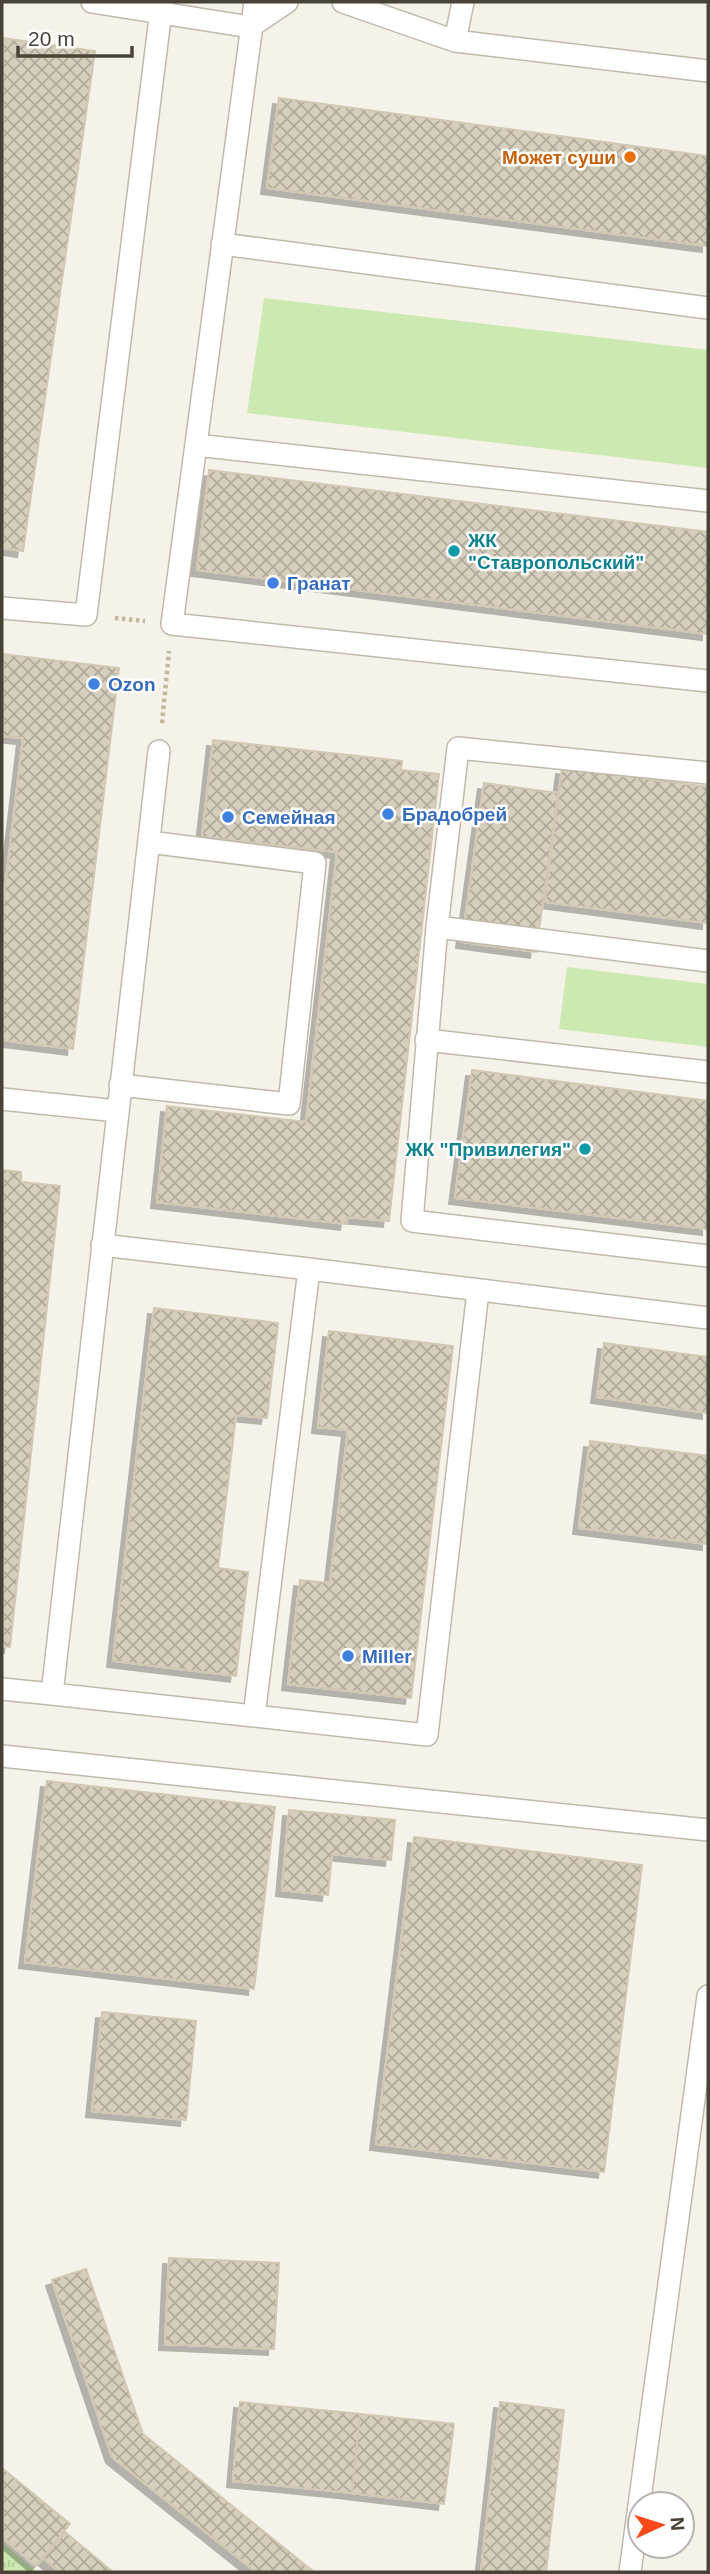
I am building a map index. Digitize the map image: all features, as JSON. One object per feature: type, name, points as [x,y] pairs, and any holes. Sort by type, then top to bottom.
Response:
[{"type":"lane","points":[[92,2],[161,7],[250,27],[287,2]]},
{"type":"lane","points":[[255,2],[172,624],[708,681]]},
{"type":"lane","points":[[342,2],[455,41],[708,71]]},
{"type":"lane","points":[[455,41],[463,2]]},
{"type":"lane","points":[[2,608],[86,615],[161,7]]},
{"type":"lane","points":[[222,244],[708,308]]},
{"type":"lane","points":[[196,445],[708,501]]},
{"type":"lane","points":[[708,774],[458,748],[426,1040],[412,1221],[708,1256]]},
{"type":"lane","points":[[52,1694],[159,751]]},
{"type":"lane","points":[[120,1085],[289,1104],[314,863],[149,842]]},
{"type":"lane","points":[[437,927],[708,961]]},
{"type":"lane","points":[[426,1040],[708,1072]]},
{"type":"lane","points":[[2,1098],[117,1111]]},
{"type":"lane","points":[[102,1245],[708,1318]]},
{"type":"lane","points":[[254,1716],[309,1269]]},
{"type":"lane","points":[[2,1689],[427,1735],[478,1291]]},
{"type":"lane","points":[[2,1756],[708,1830]]},
{"type":"lane","points":[[630,2572],[708,1996]]},
{"type":"path","points":[[86,615],[172,624],[159,751]]},
{"type":"green space","points":[[264,298],[708,350],[708,468],[247,413]]},
{"type":"green space","points":[[567,967],[708,984],[708,1047],[559,1029]]},
{"type":"green space","points":[[2,2542],[37,2572],[2,2572]]},
{"type":"building","points":[[2,38],[95,51],[23,551],[2,548]]},
{"type":"building","points":[[279,98],[708,156],[708,246],[267,188]]},
{"type":"building","name":"ЖК \"Ставропольский\"","points":[[209,470],[708,532],[708,634],[197,570]]},
{"type":"building","points":[[2,654],[119,668],[73,1049],[2,1040],[2,914],[23,738],[2,736]]},
{"type":"building","points":[[213,740],[402,761],[401,770],[439,774],[389,1221],[347,1217],[346,1224],[157,1202],[167,1106],[306,1122],[337,852],[202,837]]},
{"type":"building","points":[[562,768],[708,787],[708,923],[545,902]]},
{"type":"building","points":[[484,783],[558,793],[536,952],[462,942]]},
{"type":"building","name":"ЖК \"Привилегия\"","points":[[472,1070],[708,1101],[708,1229],[455,1198]]},
{"type":"building","points":[[2,1170],[21,1172],[21,1182],[60,1186],[10,1647],[2,1646]]},
{"type":"building","points":[[154,1308],[278,1323],[267,1418],[236,1415],[218,1568],[248,1572],[236,1676],[113,1661]]},
{"type":"building","points":[[329,1331],[453,1346],[411,1698],[288,1684],[300,1580],[330,1583],[348,1430],[318,1427]]},
{"type":"building","points":[[604,1343],[708,1357],[708,1413],[597,1397]]},
{"type":"building","points":[[590,1441],[708,1456],[708,1544],[579,1528]]},
{"type":"building","points":[[47,1781],[275,1807],[254,1989],[25,1962]]},
{"type":"building","points":[[289,1810],[395,1820],[391,1860],[332,1854],[328,1895],[282,1890]]},
{"type":"building","points":[[414,1837],[642,1865],[604,2172],[376,2144]]},
{"type":"building","points":[[102,2012],[196,2021],[186,2120],[92,2111]]},
{"type":"building","points":[[169,2258],[279,2263],[274,2349],[165,2344]]},
{"type":"building","points":[[86,2269],[143,2434],[314,2572],[256,2572],[112,2457],[52,2280]]},
{"type":"building","points":[[240,2402],[360,2414],[352,2493],[233,2481]]},
{"type":"building","points":[[500,2402],[564,2410],[546,2572],[481,2572]]},
{"type":"building","points":[[360,2414],[454,2424],[444,2504],[352,2493]]},
{"type":"building","points":[[2,2468],[70,2524],[36,2566],[2,2537]]},
{"type":"building","points":[[65,2532],[113,2572],[60,2572],[43,2558]]},
{"type":"place","name":"Может суши","points":[[630,157]]},
{"type":"place","name":"ЖК \"Ставропольский\"","points":[[454,551]]},
{"type":"place","name":"Гранат","points":[[273,583]]},
{"type":"place","name":"Ozon","points":[[94,684]]},
{"type":"place","name":"Брадобрей","points":[[388,814]]},
{"type":"place","name":"Семейная","points":[[228,817]]},
{"type":"place","name":"ЖК \"Привилегия\"","points":[[585,1149]]},
{"type":"place","name":"Miller","points":[[348,1656]]}]
